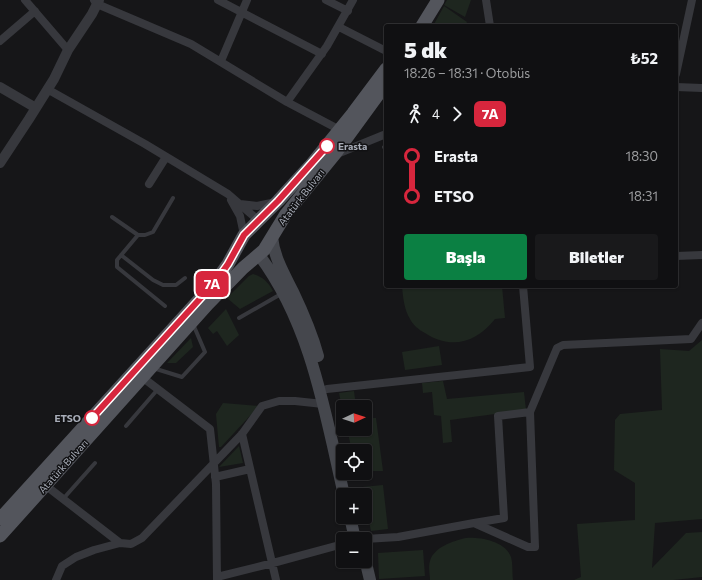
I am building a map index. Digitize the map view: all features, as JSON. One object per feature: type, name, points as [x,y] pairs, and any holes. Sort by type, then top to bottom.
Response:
[{"type":"main road","points":[[415,24],[429,0]]},
{"type":"main road","points":[[423,24],[438,0]]},
{"type":"main road","name":"Atatürk Bulvarı","points":[[1,517],[216,281],[228,264],[244,235],[310,166],[340,130],[384,72]]},
{"type":"main road","name":"Atatürk Bulvarı","points":[[0,536],[192,322],[243,268],[267,247],[286,214],[335,154],[384,87]]},
{"type":"main road","points":[[258,220],[270,229],[273,248],[278,262],[314,339],[340,444]]},
{"type":"main road","points":[[244,235],[246,246],[251,252],[258,255],[273,274],[307,344],[323,404],[342,488]]},
{"type":"main road","points":[[360,568],[363,580]]},
{"type":"main road","points":[[367,568],[370,580]]},
{"type":"street","points":[[25,0],[68,50]]},
{"type":"street","points":[[218,0],[322,54]]},
{"type":"street","points":[[221,61],[247,0]]},
{"type":"street","points":[[326,0],[348,11]]},
{"type":"street","points":[[288,102],[322,54],[339,27],[353,0]]},
{"type":"street","points":[[486,0],[490,24]]},
{"type":"street","points":[[678,65],[692,0]]},
{"type":"street","points":[[0,163],[36,108],[68,50],[92,14],[97,1],[190,44],[288,102],[340,130]]},
{"type":"street","points":[[0,41],[35,11]]},
{"type":"street","points":[[339,27],[384,50]]},
{"type":"street","points":[[678,87],[702,88]]},
{"type":"street","points":[[0,88],[36,108]]},
{"type":"street","points":[[47,89],[228,194],[258,220]]},
{"type":"street","points":[[335,154],[384,135]]},
{"type":"street","points":[[149,184],[166,157]]},
{"type":"street","points":[[228,194],[240,216],[244,235]]},
{"type":"street","points":[[240,204],[257,206],[278,201]]},
{"type":"street","points":[[678,256],[702,256]]},
{"type":"street","points":[[327,389],[530,366],[523,288]]},
{"type":"street","points":[[474,524],[528,547],[535,547],[530,412],[556,348],[563,345],[691,339],[702,323]]},
{"type":"street","points":[[142,377],[210,429],[215,477],[217,579],[336,546]]},
{"type":"street","points":[[56,580],[62,566],[76,557],[94,550],[120,544],[131,544],[142,538],[242,434],[262,406],[279,401],[323,404]]},
{"type":"street","points":[[372,538],[398,536],[504,518],[498,416],[530,412]]},
{"type":"street","points":[[242,434],[276,580]]},
{"type":"street","points":[[215,477],[250,469]]},
{"type":"street","points":[[45,485],[120,544]]},
{"type":"lane","points":[[112,217],[138,235],[145,235],[153,232],[173,198]]},
{"type":"lane","points":[[138,235],[121,255],[116,267],[165,306]]},
{"type":"lane","points":[[121,255],[153,280],[163,285],[176,285],[185,278]]},
{"type":"lane","points":[[240,318],[283,293]]},
{"type":"lane","points":[[151,368],[182,377],[205,352],[192,322]]},
{"type":"lane","points":[[126,426],[158,389]]},
{"type":"lane","points":[[63,499],[95,463]]},
{"type":"shaded area","points":[[447,0],[471,0],[465,17],[444,5]]},
{"type":"shaded area","points":[[444,6],[467,22],[466,24],[434,24]]},
{"type":"shaded area","points":[[253,274],[265,280],[273,291],[240,309],[227,298],[249,276]]},
{"type":"shaded area","points":[[402,288],[502,288],[505,318],[495,319],[480,334],[471,338],[454,342],[444,341],[423,332],[416,327],[408,315],[403,299]]},
{"type":"shaded area","points":[[226,309],[239,335],[227,346],[217,331],[213,334],[208,328]]},
{"type":"shaded area","points":[[191,338],[193,347],[176,363],[167,363]]},
{"type":"shaded area","points":[[702,340],[702,519],[655,523],[652,568],[686,533],[702,532],[702,577],[673,580],[574,580],[581,577],[577,524],[635,520],[635,483],[614,470],[615,420],[620,414],[662,410],[660,349],[689,351]]},
{"type":"shaded area","points":[[439,346],[442,365],[405,370],[402,352]]},
{"type":"shaded area","points":[[443,381],[447,399],[524,392],[526,410],[450,420],[452,442],[443,443],[441,416],[434,415],[432,392],[423,393],[422,383]]},
{"type":"shaded area","points":[[354,391],[355,400],[340,400],[339,393]]},
{"type":"shaded area","points":[[223,403],[259,406],[221,447],[219,447],[216,414]]},
{"type":"shaded area","points":[[372,418],[376,418],[383,471],[372,471],[372,444],[350,444],[349,436],[372,436]]},
{"type":"shaded area","points":[[239,446],[243,463],[219,467]]},
{"type":"shaded area","points":[[383,485],[388,529],[371,531],[370,524],[372,524],[372,488],[362,487]]},
{"type":"shaded area","points":[[466,538],[485,539],[503,547],[511,557],[513,580],[430,580],[429,563],[435,552],[445,545]]},
{"type":"shaded area","points":[[423,550],[425,576],[379,579],[378,553]]},
{"type":"bus line","name":"7A","points":[[92,418],[216,281],[228,264],[244,235],[278,201],[327,146]]},
{"type":"place","name":"Erasta","points":[[327,146]]},
{"type":"place","name":"ETSO","points":[[92,418]]}]
